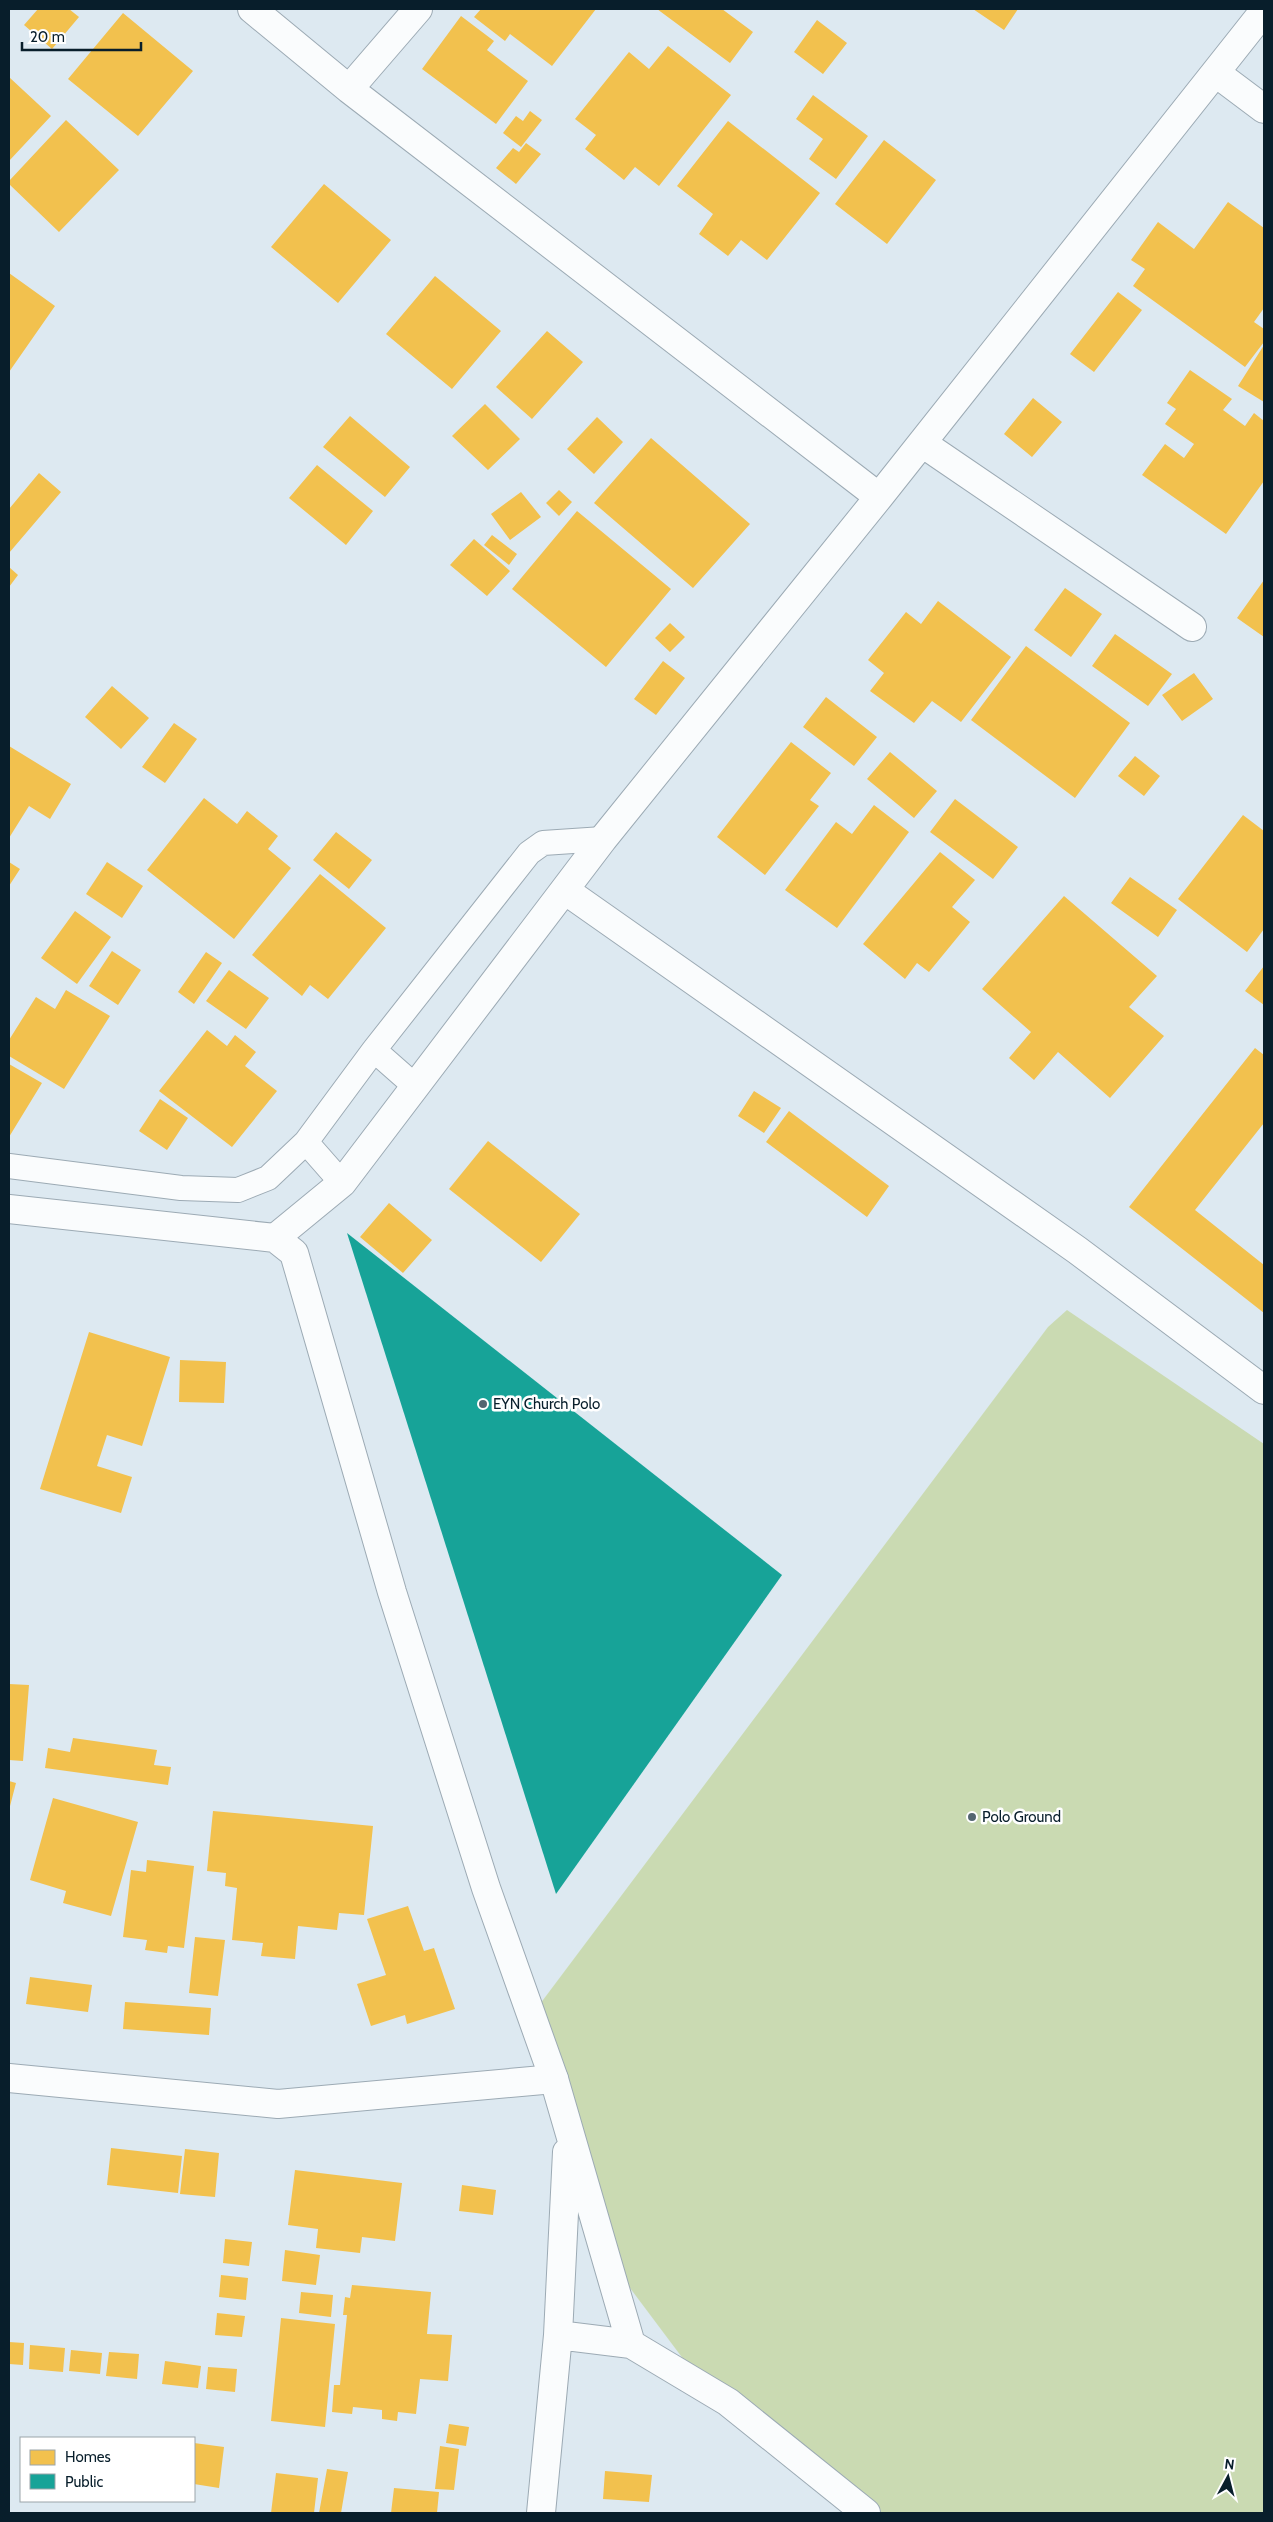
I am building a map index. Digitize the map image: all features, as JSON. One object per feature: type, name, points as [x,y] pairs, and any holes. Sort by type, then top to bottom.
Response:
[{"type":"street","points":[[252,9],[349,89],[879,497]]},
{"type":"street","points":[[349,89],[418,9]]},
{"type":"street","points":[[275,1238],[342,1184],[603,839],[879,497],[1264,11]]},
{"type":"street","points":[[1216,73],[1264,109]]},
{"type":"street","points":[[922,442],[1192,627]]},
{"type":"street","points":[[566,890],[1077,1250],[1264,1390]]},
{"type":"street","points":[[9,1209],[275,1238],[294,1253],[398,1611],[486,1888],[554,2079],[631,2344]]},
{"type":"street","points":[[9,2078],[278,2104],[554,2079]]},
{"type":"street","points":[[541,2513],[558,2335],[568,2131]]},
{"type":"street","points":[[558,2335],[631,2344],[728,2402],[866,2513]]},
{"type":"lane","points":[[9,1166],[181,1188],[238,1190],[268,1178],[306,1142],[374,1050],[529,853],[543,843],[603,839]]},
{"type":"lane","points":[[374,1050],[416,1088]]},
{"type":"lane","points":[[306,1142],[342,1184]]},
{"type":"green space","name":"Polo Ground","points":[[1067,1310],[1264,1444],[1264,2513],[856,2513],[711,2396],[597,2244],[528,2020],[1048,1327]]},
{"type":"building: Homes","points":[[38,9],[69,9],[79,17],[52,49],[24,25]]},
{"type":"building: Homes","points":[[481,9],[596,9],[552,66],[510,34],[505,41],[474,17]]},
{"type":"building: Homes","points":[[657,9],[722,9],[753,32],[730,63]]},
{"type":"building: Homes","points":[[973,9],[1018,9],[1004,30]]},
{"type":"building: Homes","points":[[123,13],[193,71],[138,136],[68,79]]},
{"type":"building: Homes","points":[[461,16],[494,41],[487,50],[528,81],[496,124],[422,69]]},
{"type":"building: Homes","points":[[817,20],[847,43],[823,74],[794,52]]},
{"type":"building: Homes","points":[[668,46],[731,95],[659,186],[635,167],[624,180],[585,149],[596,135],[575,119],[629,52],[649,69]]},
{"type":"building: Homes","points":[[9,77],[51,116],[9,161]]},
{"type":"building: Homes","points":[[813,95],[868,136],[836,179],[809,159],[823,139],[796,119]]},
{"type":"building: Homes","points":[[530,111],[542,120],[521,147],[503,133],[516,116],[523,121]]},
{"type":"building: Homes","points":[[66,120],[119,170],[59,232],[9,184],[9,181]]},
{"type":"building: Homes","points":[[728,121],[820,193],[767,260],[741,240],[728,256],[699,234],[713,214],[677,186]]},
{"type":"building: Homes","points":[[884,140],[936,180],[887,244],[835,204]]},
{"type":"building: Homes","points":[[526,143],[541,154],[516,184],[496,168],[513,148],[519,152]]},
{"type":"building: Homes","points":[[324,184],[391,240],[338,303],[271,247]]},
{"type":"building: Homes","points":[[1228,202],[1264,228],[1264,308],[1254,322],[1264,329],[1264,342],[1245,367],[1133,286],[1145,269],[1131,260],[1158,222],[1194,249]]},
{"type":"building: Homes","points":[[9,273],[55,306],[9,372]]},
{"type":"building: Homes","points":[[435,276],[501,331],[452,389],[386,334]]},
{"type":"building: Homes","points":[[1118,292],[1142,310],[1094,372],[1070,354]]},
{"type":"building: Homes","points":[[547,331],[583,362],[532,419],[496,387]]},
{"type":"building: Homes","points":[[1264,345],[1264,402],[1238,386]]},
{"type":"building: Homes","points":[[1190,370],[1232,399],[1223,410],[1245,426],[1254,413],[1264,421],[1264,481],[1226,534],[1142,475],[1165,444],[1184,458],[1194,444],[1165,424],[1176,409],[1167,403]]},
{"type":"building: Homes","points":[[1033,398],[1062,422],[1032,457],[1004,434]]},
{"type":"building: Homes","points":[[485,404],[520,439],[488,470],[452,436]]},
{"type":"building: Homes","points":[[350,416],[410,467],[385,497],[323,447]]},
{"type":"building: Homes","points":[[597,417],[623,442],[594,474],[567,449]]},
{"type":"building: Homes","points":[[651,438],[750,524],[693,588],[594,503]]},
{"type":"building: Homes","points":[[317,465],[373,511],[346,545],[289,498]]},
{"type":"building: Homes","points":[[39,473],[61,492],[9,553],[9,509]]},
{"type":"building: Homes","points":[[559,490],[572,502],[559,516],[546,503]]},
{"type":"building: Homes","points":[[521,492],[541,517],[510,540],[491,514]]},
{"type":"building: Homes","points":[[577,511],[671,589],[606,667],[512,589]]},
{"type":"building: Homes","points":[[492,535],[517,554],[509,565],[484,545]]},
{"type":"building: Homes","points":[[474,539],[510,571],[487,596],[450,565]]},
{"type":"building: Homes","points":[[9,567],[18,575],[9,587]]},
{"type":"building: Homes","points":[[1264,580],[1264,637],[1237,618]]},
{"type":"building: Homes","points":[[1065,588],[1102,614],[1071,657],[1034,630]]},
{"type":"building: Homes","points":[[938,601],[1011,657],[961,722],[932,701],[914,723],[870,691],[884,673],[868,660],[906,612],[921,624]]},
{"type":"building: Homes","points":[[670,623],[685,637],[670,652],[655,638]]},
{"type":"building: Homes","points":[[1115,634],[1172,674],[1148,706],[1092,666]]},
{"type":"building: Homes","points":[[1026,646],[1130,723],[1075,798],[971,720]]},
{"type":"building: Homes","points":[[663,661],[685,678],[656,715],[634,699]]},
{"type":"building: Homes","points":[[1194,673],[1213,699],[1182,721],[1162,695]]},
{"type":"building: Homes","points":[[112,686],[149,718],[121,749],[85,717]]},
{"type":"building: Homes","points":[[826,697],[877,737],[854,766],[803,727]]},
{"type":"building: Homes","points":[[174,723],[197,739],[165,783],[142,767]]},
{"type":"building: Homes","points":[[791,742],[831,773],[810,800],[819,806],[765,875],[717,837]]},
{"type":"building: Homes","points":[[9,746],[71,784],[50,819],[29,806],[9,838]]},
{"type":"building: Homes","points":[[890,752],[937,791],[914,818],[867,779]]},
{"type":"building: Homes","points":[[1135,756],[1160,776],[1144,796],[1118,776]]},
{"type":"building: Homes","points":[[204,798],[237,824],[247,811],[278,836],[268,849],[291,868],[234,939],[147,870]]},
{"type":"building: Homes","points":[[955,799],[1018,847],[993,879],[930,832]]},
{"type":"building: Homes","points":[[874,805],[909,832],[837,928],[785,890],[836,822],[852,834]]},
{"type":"building: Homes","points":[[1243,815],[1264,831],[1264,929],[1247,952],[1178,899]]},
{"type":"building: Homes","points":[[336,832],[372,860],[349,889],[313,860]]},
{"type":"building: Homes","points":[[940,852],[975,880],[952,907],[970,922],[929,972],[917,963],[905,979],[863,944]]},
{"type":"building: Homes","points":[[9,862],[20,869],[9,886]]},
{"type":"building: Homes","points":[[107,862],[143,886],[122,918],[86,894]]},
{"type":"building: Homes","points":[[320,874],[386,928],[328,999],[310,985],[302,996],[252,955]]},
{"type":"building: Homes","points":[[1130,877],[1177,910],[1158,937],[1111,903]]},
{"type":"building: Homes","points":[[1064,896],[1157,976],[1129,1007],[1164,1036],[1110,1098],[1058,1052],[1034,1080],[1009,1058],[1031,1032],[982,989]]},
{"type":"building: Homes","points":[[75,911],[111,937],[77,984],[41,958]]},
{"type":"building: Homes","points":[[112,951],[141,970],[118,1005],[89,986]]},
{"type":"building: Homes","points":[[206,952],[222,963],[194,1004],[178,992]]},
{"type":"building: Homes","points":[[1264,966],[1264,1005],[1245,991]]},
{"type":"building: Homes","points":[[229,970],[269,998],[246,1029],[206,1001]]},
{"type":"building: Homes","points":[[66,990],[110,1016],[64,1089],[9,1056],[9,1040],[36,997],[55,1009]]},
{"type":"building: Homes","points":[[207,1030],[227,1046],[235,1035],[256,1052],[245,1066],[277,1091],[232,1147],[159,1091]]},
{"type":"building: Homes","points":[[1255,1048],[1264,1055],[1264,1123],[1195,1210],[1264,1265],[1264,1313],[1129,1207]]},
{"type":"building: Homes","points":[[9,1064],[42,1083],[9,1137]]},
{"type":"building: Homes","points":[[754,1091],[781,1108],[764,1133],[738,1116]]},
{"type":"building: Homes","points":[[160,1099],[188,1118],[167,1150],[139,1131]]},
{"type":"building: Homes","points":[[789,1111],[889,1186],[867,1217],[766,1142]]},
{"type":"building: Homes","points":[[488,1141],[580,1214],[541,1262],[449,1189]]},
{"type":"building: Homes","points":[[389,1203],[432,1240],[403,1273],[360,1237]]},
{"type":"building: Homes","points":[[397,1281],[409,1299],[420,1292],[436,1315],[402,1338],[374,1296]]},
{"type":"building: Homes","points":[[446,1314],[485,1349],[456,1382],[416,1348]]},
{"type":"building: Homes","points":[[89,1332],[170,1357],[142,1446],[107,1435],[97,1466],[132,1477],[121,1513],[40,1489]]},
{"type":"building: Homes","points":[[489,1352],[564,1418],[535,1450],[496,1417],[488,1427],[507,1444],[477,1477],[422,1428]]},
{"type":"building: Homes","points":[[180,1360],[226,1362],[224,1403],[179,1402]]},
{"type":"building: Homes","points":[[567,1418],[597,1445],[565,1482],[534,1456]]},
{"type":"building: Homes","points":[[607,1466],[671,1512],[537,1702],[496,1674],[587,1546],[562,1529]]},
{"type":"building: Homes","points":[[484,1523],[504,1591],[469,1601],[449,1532]]},
{"type":"building: Homes","points":[[665,1527],[756,1588],[632,1769],[541,1707]]},
{"type":"building: Homes","points":[[9,1684],[29,1685],[23,1761],[9,1760]]},
{"type":"building: Homes","points":[[535,1712],[556,1787],[530,1794],[508,1720]]},
{"type":"building: Homes","points":[[73,1738],[157,1750],[154,1765],[171,1767],[168,1785],[45,1768],[48,1748],[70,1752]]},
{"type":"building: Homes","points":[[9,1781],[16,1783],[9,1810]]},
{"type":"building: Homes","points":[[53,1798],[138,1822],[111,1916],[63,1903],[66,1891],[30,1880]]},
{"type":"building: Homes","points":[[213,1811],[373,1826],[364,1915],[339,1913],[337,1930],[298,1926],[295,1959],[261,1956],[263,1943],[232,1940],[237,1888],[225,1886],[226,1873],[207,1871]]},
{"type":"building: Homes","points":[[147,1860],[194,1866],[184,1948],[168,1946],[167,1953],[145,1950],[147,1940],[123,1937],[131,1870],[146,1872]]},
{"type":"building: Homes","points":[[408,1906],[424,1951],[434,1948],[455,2009],[407,2024],[405,2015],[371,2026],[357,1984],[386,1975],[367,1919]]},
{"type":"building: Homes","points":[[195,1937],[225,1940],[218,1996],[189,1993]]},
{"type":"building: Homes","points":[[30,1977],[92,1985],[88,2012],[26,2004]]},
{"type":"building: Homes","points":[[125,2002],[211,2008],[209,2035],[123,2029]]},
{"type":"building: Homes","points":[[111,2148],[182,2156],[178,2193],[107,2185]]},
{"type":"building: Homes","points":[[185,2149],[219,2153],[215,2197],[180,2194]]},
{"type":"building: Homes","points":[[295,2170],[402,2183],[395,2241],[362,2237],[360,2253],[316,2248],[318,2229],[288,2225]]},
{"type":"building: Homes","points":[[462,2185],[496,2190],[493,2215],[459,2211]]},
{"type":"building: Homes","points":[[225,2239],[252,2242],[249,2266],[223,2263]]},
{"type":"building: Homes","points":[[285,2250],[320,2255],[316,2285],[282,2281]]},
{"type":"building: Homes","points":[[221,2275],[248,2278],[246,2300],[219,2297]]},
{"type":"building: Homes","points":[[352,2285],[431,2292],[427,2334],[452,2335],[448,2381],[420,2379],[416,2414],[398,2412],[397,2421],[382,2419],[382,2410],[353,2407],[352,2414],[332,2412],[334,2385],[340,2385],[347,2315],[343,2315],[345,2297],[350,2298]]},
{"type":"building: Homes","points":[[301,2292],[333,2295],[331,2317],[299,2313]]},
{"type":"building: Homes","points":[[217,2313],[245,2316],[242,2337],[215,2335]]},
{"type":"building: Homes","points":[[281,2318],[335,2324],[325,2427],[271,2421]]},
{"type":"building: Homes","points":[[9,2342],[24,2343],[23,2365],[9,2364]]},
{"type":"building: Homes","points":[[30,2345],[65,2348],[63,2372],[29,2369]]},
{"type":"building: Homes","points":[[71,2350],[102,2353],[100,2374],[69,2371]]},
{"type":"building: Homes","points":[[109,2352],[139,2354],[137,2379],[106,2376]]},
{"type":"building: Homes","points":[[165,2361],[201,2366],[198,2388],[162,2384]]},
{"type":"building: Homes","points":[[208,2367],[237,2369],[235,2392],[206,2389]]},
{"type":"building: Homes","points":[[449,2424],[469,2427],[466,2446],[446,2443]]},
{"type":"building: Homes","points":[[195,2443],[224,2447],[219,2488],[195,2484]]},
{"type":"building: Homes","points":[[440,2446],[459,2449],[454,2490],[435,2489]]},
{"type":"building: Homes","points":[[327,2469],[348,2472],[341,2513],[319,2513]]},
{"type":"building: Homes","points":[[605,2471],[652,2475],[649,2502],[603,2499]]},
{"type":"building: Homes","points":[[276,2473],[318,2478],[314,2513],[271,2513]]},
{"type":"building: Homes","points":[[394,2488],[439,2492],[437,2513],[391,2513]]},
{"type":"building: Public","name":"EYN Church Polo","points":[[347,1233],[782,1575],[556,1894]]},
{"type":"place","name":"EYN Church Polo","points":[[483,1404]]},
{"type":"place","name":"Polo Ground","points":[[972,1817]]}]
